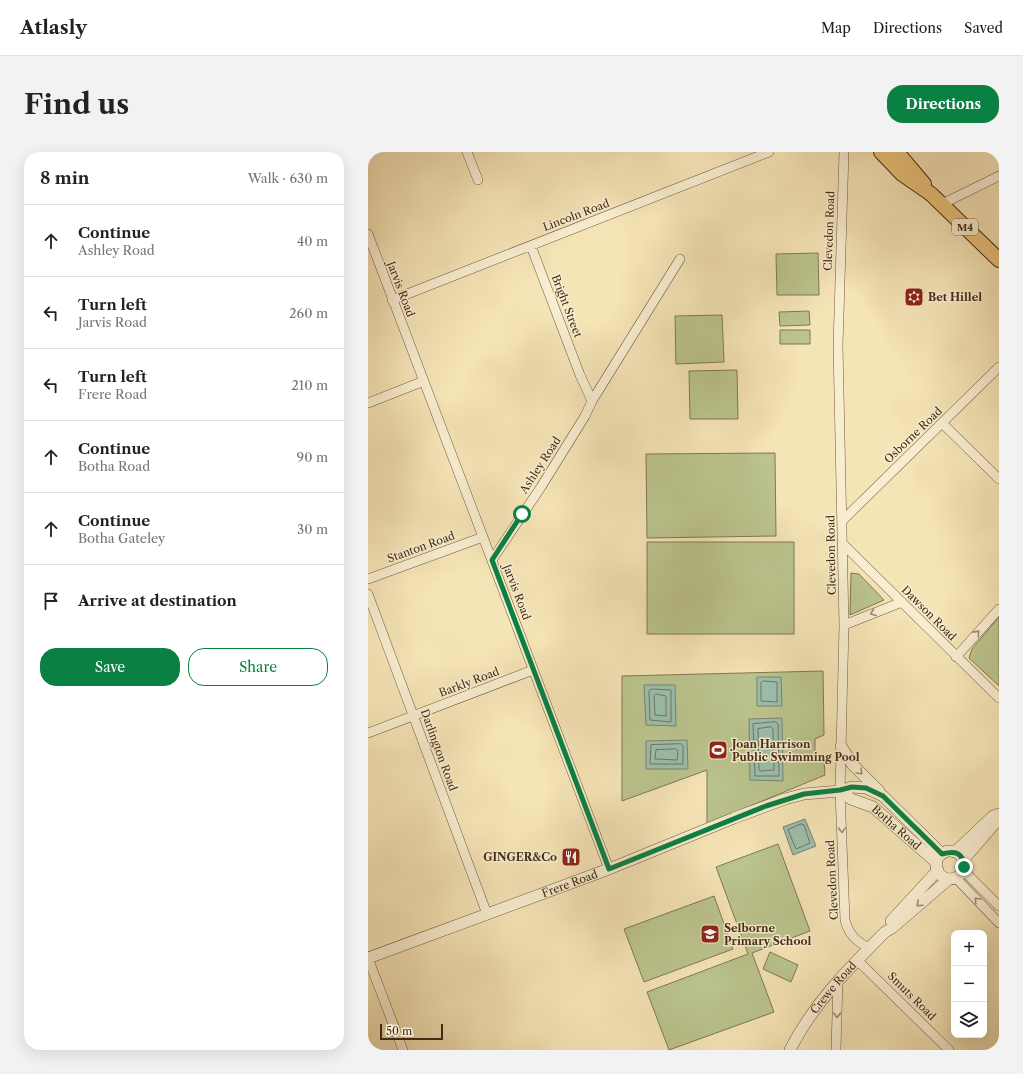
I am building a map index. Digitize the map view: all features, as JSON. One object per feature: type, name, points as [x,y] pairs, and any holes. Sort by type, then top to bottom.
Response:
[{"type":"main road","name":"M4","points":[[881,152],[902,174],[931,194],[942,204],[999,260]]},
{"type":"main road","name":"M4","points":[[897,152],[910,166],[931,194]]},
{"type":"street","points":[[468,152],[478,180]]},
{"type":"street","name":"Lincoln Road","points":[[392,300],[769,152]]},
{"type":"street","name":"Clevedon Road","points":[[844,152],[838,346],[843,520],[844,625],[840,790],[845,920],[847,928],[854,939],[869,948]]},
{"type":"street","points":[[942,204],[999,176]]},
{"type":"street","name":"Jarvis Road","points":[[368,234],[609,869]]},
{"type":"street","name":"Bright Street","points":[[531,246],[580,375],[592,401]]},
{"type":"street","name":"Ashley Road","points":[[492,560],[585,416],[592,401],[680,259]]},
{"type":"street","name":"Osborne Road","points":[[843,520],[999,367]]},
{"type":"street","points":[[368,403],[424,381]]},
{"type":"street","points":[[942,423],[999,479]]},
{"type":"street","name":"Stanton Road","points":[[368,579],[483,537]]},
{"type":"street","name":"Dawson Road","points":[[843,544],[999,698]]},
{"type":"street","name":"Darlington Road","points":[[368,594],[487,914]]},
{"type":"street","points":[[844,625],[902,602]]},
{"type":"street","points":[[956,657],[999,609]]},
{"type":"street","name":"Barkly Road","points":[[368,733],[414,717],[533,670]]},
{"type":"street","points":[[841,746],[852,764],[883,796]]},
{"type":"street","name":"Frere Road","points":[[368,958],[609,869],[766,806],[804,794],[840,790],[852,787]]},
{"type":"street","name":"Botha Road","points":[[852,787],[866,788],[883,796],[939,863]]},
{"type":"street","name":"Botha Road","points":[[840,790],[851,799],[873,807],[939,863]]},
{"type":"street","points":[[957,868],[993,816],[999,814]]},
{"type":"street","points":[[999,818],[957,868],[942,876],[939,863],[957,868],[999,906]]},
{"type":"street","name":"Crewe Road","points":[[885,932],[887,925],[939,863]]},
{"type":"street","points":[[957,868],[999,923]]},
{"type":"street","name":"Crewe Road","points":[[790,1050],[807,1020],[838,980],[885,932],[892,928],[957,868]]},
{"type":"street","points":[[368,958],[403,1050]]},
{"type":"street","name":"Smuts Road","points":[[857,960],[949,1050]]},
{"type":"street","points":[[836,1050],[838,980]]},
{"type":"green space","points":[[818,253],[819,295],[777,295],[776,254]]},
{"type":"green space","points":[[809,311],[810,325],[780,326],[779,312]]},
{"type":"green space","points":[[722,315],[724,362],[676,364],[675,316]]},
{"type":"green space","points":[[780,330],[810,330],[810,344],[780,344]]},
{"type":"green space","points":[[737,370],[738,419],[690,419],[689,371]]},
{"type":"green space","points":[[775,453],[776,536],[647,538],[646,454]]},
{"type":"green space","points":[[647,542],[794,542],[794,634],[647,634]]},
{"type":"green space","points":[[851,573],[859,574],[884,600],[850,615]]},
{"type":"green space","points":[[999,617],[999,686],[969,658],[972,649]]},
{"type":"green space","name":"Joan Harrison Public Swimming Pool","points":[[823,671],[824,735],[815,739],[815,754],[824,759],[825,775],[707,824],[707,770],[622,801],[622,676]]},
{"type":"green space","points":[[778,844],[810,931],[752,953],[774,1012],[669,1050],[647,992],[748,954],[716,867]]},
{"type":"green space","points":[[714,896],[733,949],[644,982],[624,929]]},
{"type":"green space","points":[[770,952],[798,965],[791,982],[763,969]]},
{"type":"water","points":[[757,677],[781,677],[782,706],[757,706]]},
{"type":"water","points":[[644,685],[675,685],[676,726],[646,725]]},
{"type":"water","points":[[782,718],[783,781],[750,780],[749,719]]},
{"type":"water","points":[[687,740],[688,769],[646,769],[646,741]]},
{"type":"water","points":[[805,819],[816,846],[793,855],[783,827]]},
{"type":"place","name":"Bet Hillel","points":[[914,297]]},
{"type":"place","name":"Joan Harrison Public Swimming Pool","points":[[718,750]]},
{"type":"place","name":"GINGER&Co","points":[[571,857]]},
{"type":"place","name":"Selborne Primary School","points":[[710,934]]},
{"type":"route","points":[[522,514],[492,560],[609,869],[766,806],[804,794],[840,790],[852,787],[866,788],[883,796],[942,854],[952,851],[958,854],[963,860],[964,867]]}]
